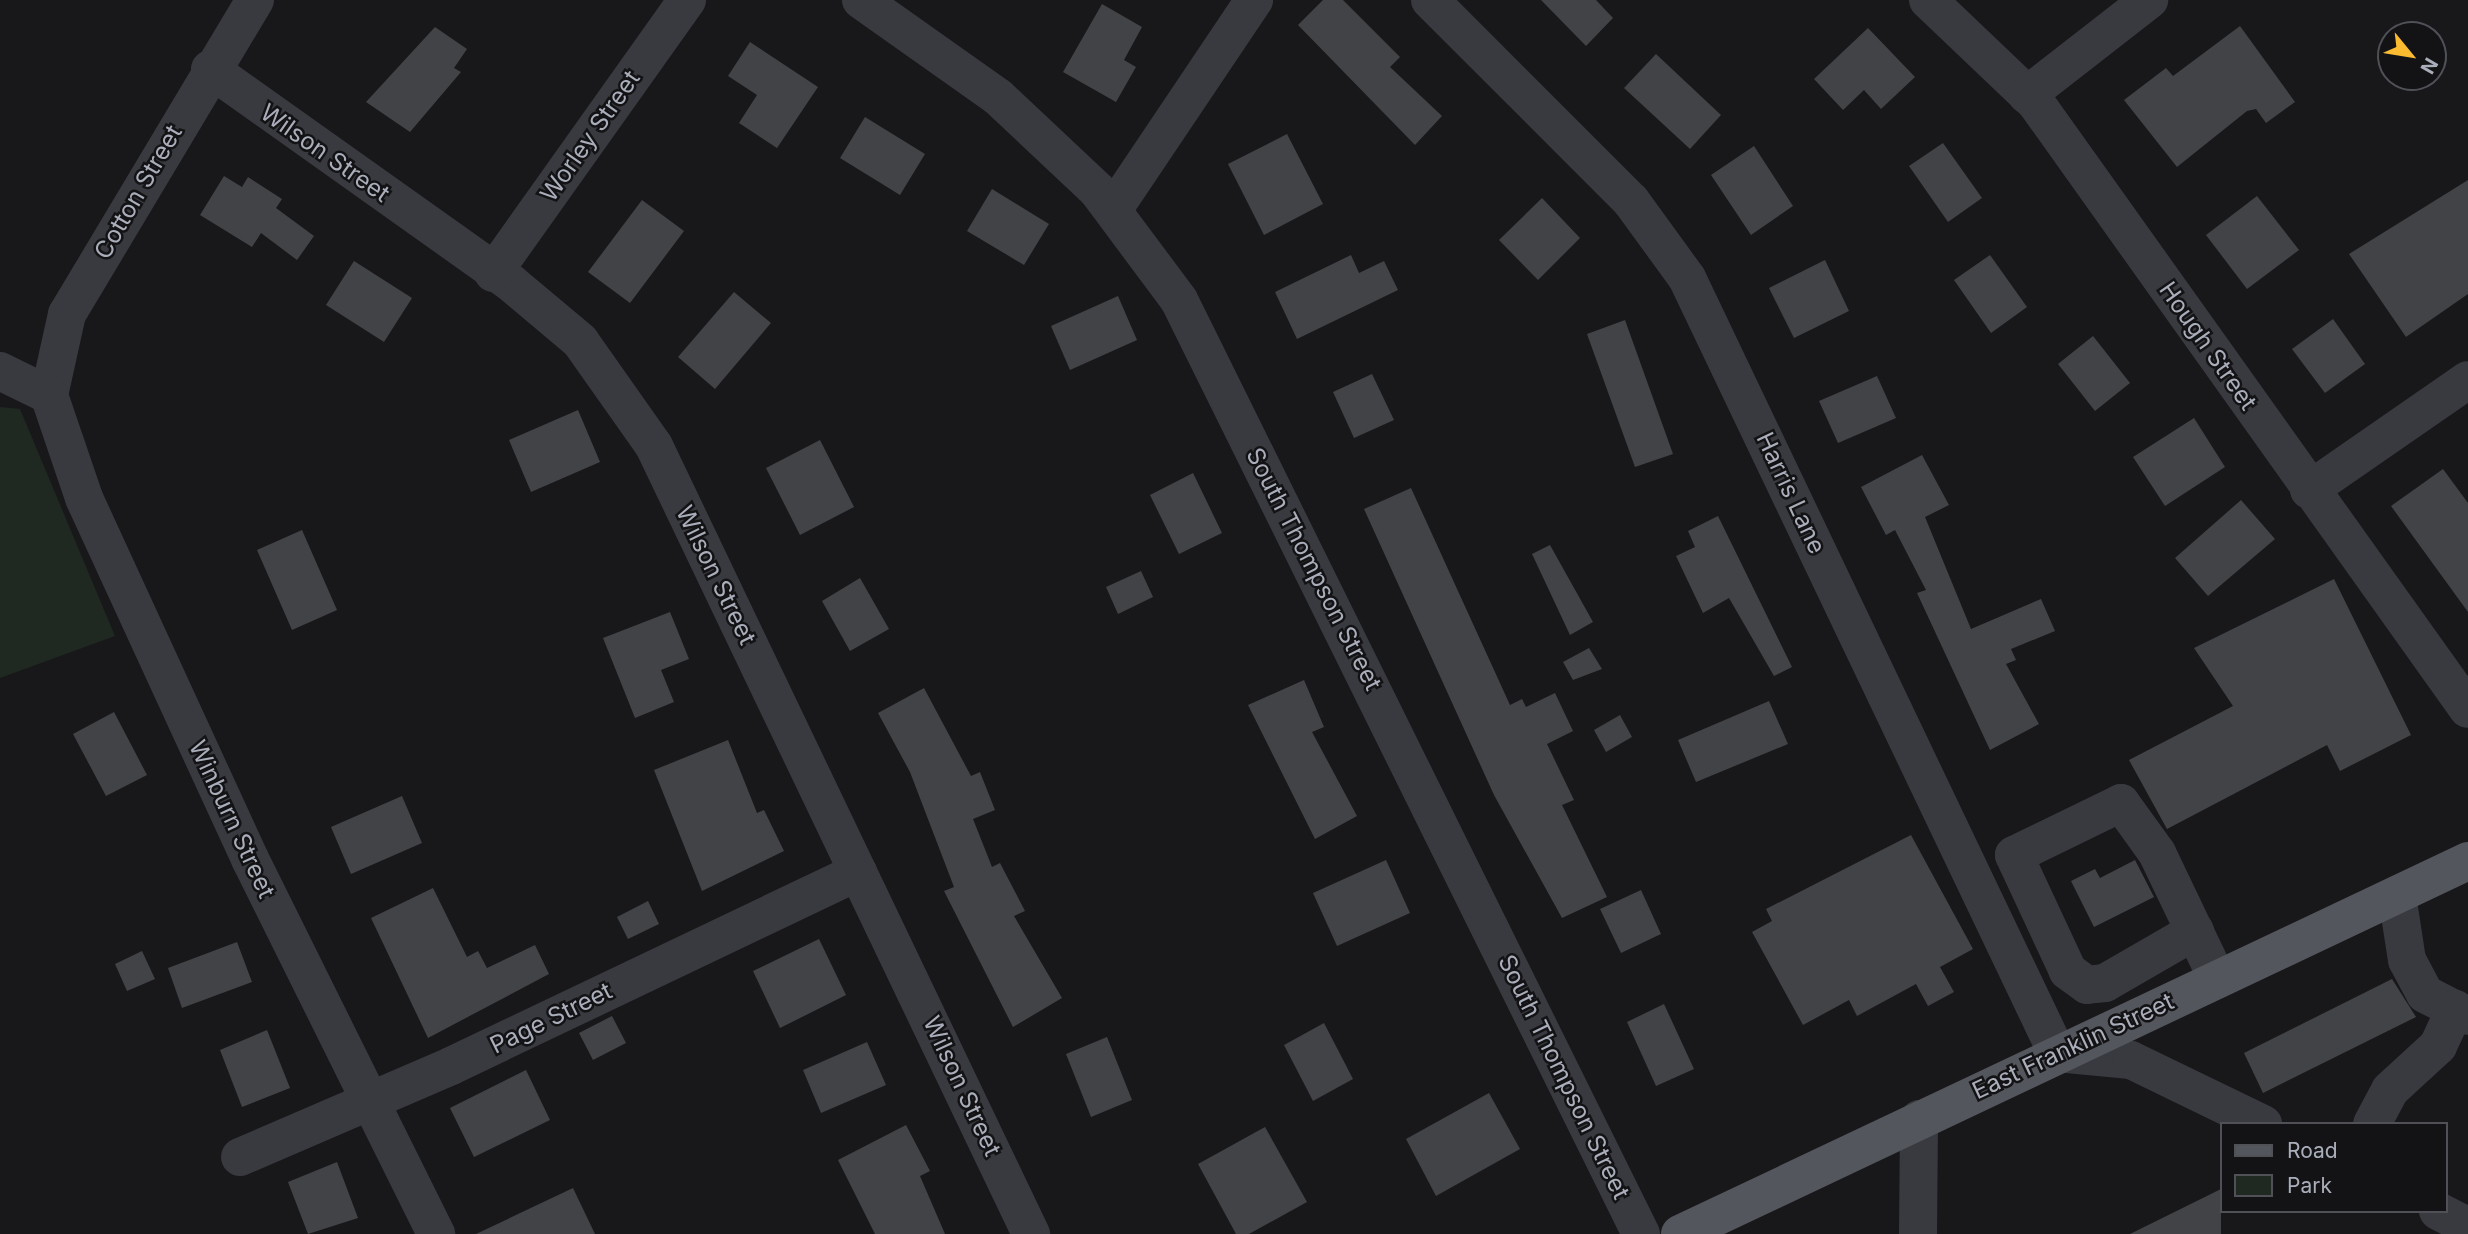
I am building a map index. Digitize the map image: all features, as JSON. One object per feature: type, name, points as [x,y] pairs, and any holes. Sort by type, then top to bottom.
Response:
[{"type":"main road","name":"East Franklin Street","points":[[1680,1234],[1719,1225],[1919,1119],[2057,1052],[2468,862]]},
{"type":"street","name":"Cotton Street","points":[[49,396],[51,363],[67,314],[210,69],[255,0]]},
{"type":"street","name":"Worley Street","points":[[493,273],[687,0]]},
{"type":"street","name":"South Thompson Street","points":[[861,0],[998,97],[1112,210],[1179,300],[1641,1234]]},
{"type":"street","points":[[1112,210],[1254,0]]},
{"type":"street","name":"Harris Lane","points":[[1430,0],[1631,201],[1687,278],[2057,1052]]},
{"type":"street","name":"Hough Street","points":[[1928,0],[2027,95],[2468,709]]},
{"type":"street","points":[[2027,95],[2149,0]]},
{"type":"street","name":"Wilson Street","points":[[210,69],[493,273],[580,341],[654,446],[1031,1234]]},
{"type":"street","points":[[0,371],[49,396]]},
{"type":"street","points":[[2309,491],[2468,380]]},
{"type":"street","name":"Winburn Street","points":[[49,396],[84,498],[250,859],[436,1234]]},
{"type":"street","points":[[2195,931],[2093,988],[2068,971],[2014,855],[2121,803],[2157,853],[2195,931],[2217,978]]},
{"type":"street","name":"Page Street","points":[[240,1157],[372,1101],[858,872]]},
{"type":"street","points":[[2373,1122],[2390,1090],[2438,1046],[2462,1012],[2425,994],[2407,960],[2397,895]]},
{"type":"street","points":[[2105,983],[2127,1020]]},
{"type":"street","points":[[2057,1052],[2131,1060],[2259,1122]]},
{"type":"street","points":[[1918,1234],[1919,1119]]},
{"type":"street","points":[[2442,1213],[2468,1226]]},
{"type":"green space","points":[[0,407],[20,409],[115,636],[0,678]]},
{"type":"building","points":[[1323,0],[1343,0],[1400,57],[1390,67],[1442,116],[1415,145],[1298,25]]},
{"type":"building","points":[[1541,0],[1596,0],[1613,18],[1586,46]]},
{"type":"building","points":[[1102,4],[1142,27],[1124,60],[1136,67],[1116,102],[1063,72]]},
{"type":"building","points":[[2240,26],[2295,102],[2266,123],[2256,109],[2247,111],[2177,167],[2124,100],[2166,68],[2173,76]]},
{"type":"building","points":[[435,27],[467,49],[454,68],[461,72],[410,132],[366,102]]},
{"type":"building","points":[[1868,28],[1915,77],[1881,109],[1864,90],[1843,110],[1814,79]]},
{"type":"building","points":[[750,42],[818,87],[777,148],[739,123],[757,95],[728,76]]},
{"type":"building","points":[[1656,54],[1721,115],[1690,149],[1624,88]]},
{"type":"building","points":[[865,117],[925,154],[900,195],[840,158]]},
{"type":"building","points":[[1287,134],[1323,204],[1264,235],[1228,164]]},
{"type":"building","points":[[1943,143],[1982,198],[1948,222],[1909,166]]},
{"type":"building","points":[[1754,146],[1793,206],[1751,235],[1711,175]]},
{"type":"building","points":[[224,176],[242,187],[248,177],[282,199],[276,208],[314,236],[297,260],[261,233],[252,247],[200,215]]},
{"type":"building","points":[[2468,180],[2468,294],[2406,337],[2349,254]]},
{"type":"building","points":[[992,189],[1049,224],[1024,265],[967,231]]},
{"type":"building","points":[[2257,196],[2299,250],[2247,289],[2206,235]]},
{"type":"building","points":[[1542,198],[1580,238],[1538,280],[1499,240]]},
{"type":"building","points":[[642,200],[684,231],[630,303],[588,272]]},
{"type":"building","points":[[1351,255],[1359,273],[1384,261],[1398,290],[1297,339],[1275,292]]},
{"type":"building","points":[[1990,255],[2027,307],[1991,333],[1954,280]]},
{"type":"building","points":[[1825,260],[1849,311],[1794,338],[1769,288]]},
{"type":"building","points":[[354,261],[412,298],[384,342],[326,305]]},
{"type":"building","points":[[734,292],[771,323],[715,389],[678,357]]},
{"type":"building","points":[[1118,296],[1137,340],[1070,370],[1051,326]]},
{"type":"building","points":[[2333,319],[2365,364],[2325,393],[2292,349]]},
{"type":"building","points":[[1625,320],[1673,454],[1635,467],[1587,334]]},
{"type":"building","points":[[2093,336],[2130,383],[2095,411],[2058,364]]},
{"type":"building","points":[[1372,374],[1394,420],[1354,438],[1333,392]]},
{"type":"building","points":[[1877,376],[1896,418],[1838,443],[1819,401]]},
{"type":"building","points":[[578,410],[600,462],[531,492],[509,440]]},
{"type":"building","points":[[2194,418],[2225,467],[2165,506],[2133,457]]},
{"type":"building","points":[[820,440],[854,507],[800,535],[766,468]]},
{"type":"building","points":[[1922,455],[1949,505],[1925,517],[1971,629],[2041,599],[2055,631],[2011,649],[2016,660],[2006,664],[2039,724],[1990,750],[1917,593],[1926,590],[1895,530],[1886,535],[1861,487]]},
{"type":"building","points":[[2443,469],[2468,503],[2468,612],[2391,506]]},
{"type":"building","points":[[1193,473],[1222,533],[1179,554],[1150,495]]},
{"type":"building","points":[[1411,488],[1510,705],[1522,699],[1526,707],[1555,693],[1573,731],[1547,744],[1574,800],[1562,805],[1607,897],[1562,918],[1494,795],[1364,509]]},
{"type":"building","points":[[2241,500],[2275,539],[2208,596],[2175,558]]},
{"type":"building","points":[[1718,516],[1792,667],[1774,676],[1729,598],[1703,613],[1676,556],[1695,547],[1688,531]]},
{"type":"building","points":[[302,530],[337,610],[292,630],[257,550]]},
{"type":"building","points":[[1550,545],[1593,622],[1570,635],[1532,554]]},
{"type":"building","points":[[1141,571],[1153,597],[1118,614],[1106,587]]},
{"type":"building","points":[[860,578],[889,629],[850,651],[822,601]]},
{"type":"building","points":[[2334,579],[2411,735],[2340,771],[2327,745],[2167,829],[2129,760],[2233,706],[2194,648]]},
{"type":"building","points":[[670,612],[689,659],[661,670],[674,702],[635,718],[603,638]]},
{"type":"building","points":[[1589,648],[1602,669],[1573,680],[1563,662]]},
{"type":"building","points":[[1304,680],[1324,727],[1312,732],[1357,816],[1315,839],[1248,705]]},
{"type":"building","points":[[924,688],[971,776],[980,772],[995,810],[973,819],[992,867],[1000,863],[1025,911],[1014,916],[1062,998],[1013,1027],[944,891],[954,887],[910,772],[878,713]]},
{"type":"building","points":[[1769,701],[1788,744],[1696,782],[1678,740]]},
{"type":"building","points":[[114,712],[147,775],[106,796],[73,734]]},
{"type":"building","points":[[1620,715],[1632,737],[1606,752],[1594,730]]},
{"type":"building","points":[[728,740],[757,813],[764,810],[784,851],[702,891],[654,770]]},
{"type":"building","points":[[402,796],[422,843],[351,874],[331,827]]},
{"type":"building","points":[[1911,835],[1973,949],[1940,967],[1954,992],[1928,1006],[1916,984],[1857,1016],[1849,1000],[1803,1025],[1752,932],[1772,921],[1766,909]]},
{"type":"building","points":[[1386,860],[1410,913],[1337,946],[1313,893]]},
{"type":"building","points":[[2135,860],[2154,897],[2094,927],[2071,881],[2095,869],[2100,878]]},
{"type":"building","points":[[433,888],[467,957],[478,951],[487,968],[535,945],[549,974],[428,1038],[371,918]]},
{"type":"building","points":[[1641,890],[1661,934],[1621,953],[1600,909]]},
{"type":"building","points":[[648,901],[659,924],[628,939],[617,917]]},
{"type":"building","points":[[819,939],[846,995],[780,1028],[753,971]]},
{"type":"building","points":[[237,942],[252,982],[182,1008],[168,968]]},
{"type":"building","points":[[142,951],[155,979],[127,991],[115,964]]},
{"type":"building","points":[[2392,979],[2416,1017],[2263,1093],[2244,1053]]},
{"type":"building","points":[[1664,1004],[1694,1069],[1656,1086],[1627,1022]]},
{"type":"building","points":[[612,1016],[626,1043],[593,1060],[579,1033]]},
{"type":"building","points":[[1324,1023],[1353,1079],[1313,1101],[1284,1045]]},
{"type":"building","points":[[267,1030],[290,1088],[242,1107],[220,1050]]},
{"type":"building","points":[[1107,1037],[1132,1100],[1091,1117],[1066,1054]]},
{"type":"building","points":[[867,1042],[886,1085],[821,1113],[803,1070]]},
{"type":"building","points":[[526,1070],[550,1120],[474,1157],[450,1108]]},
{"type":"building","points":[[1489,1093],[1520,1149],[1436,1196],[1406,1139]]},
{"type":"building","points":[[906,1125],[930,1171],[920,1176],[945,1234],[875,1234],[838,1160]]},
{"type":"building","points":[[1265,1127],[1307,1202],[1249,1234],[1236,1234],[1198,1164]]},
{"type":"building","points":[[337,1162],[358,1218],[308,1234],[288,1182]]},
{"type":"building","points":[[573,1188],[595,1234],[476,1234]]},
{"type":"building","points":[[2220,1189],[2221,1234],[2130,1234]]}]
